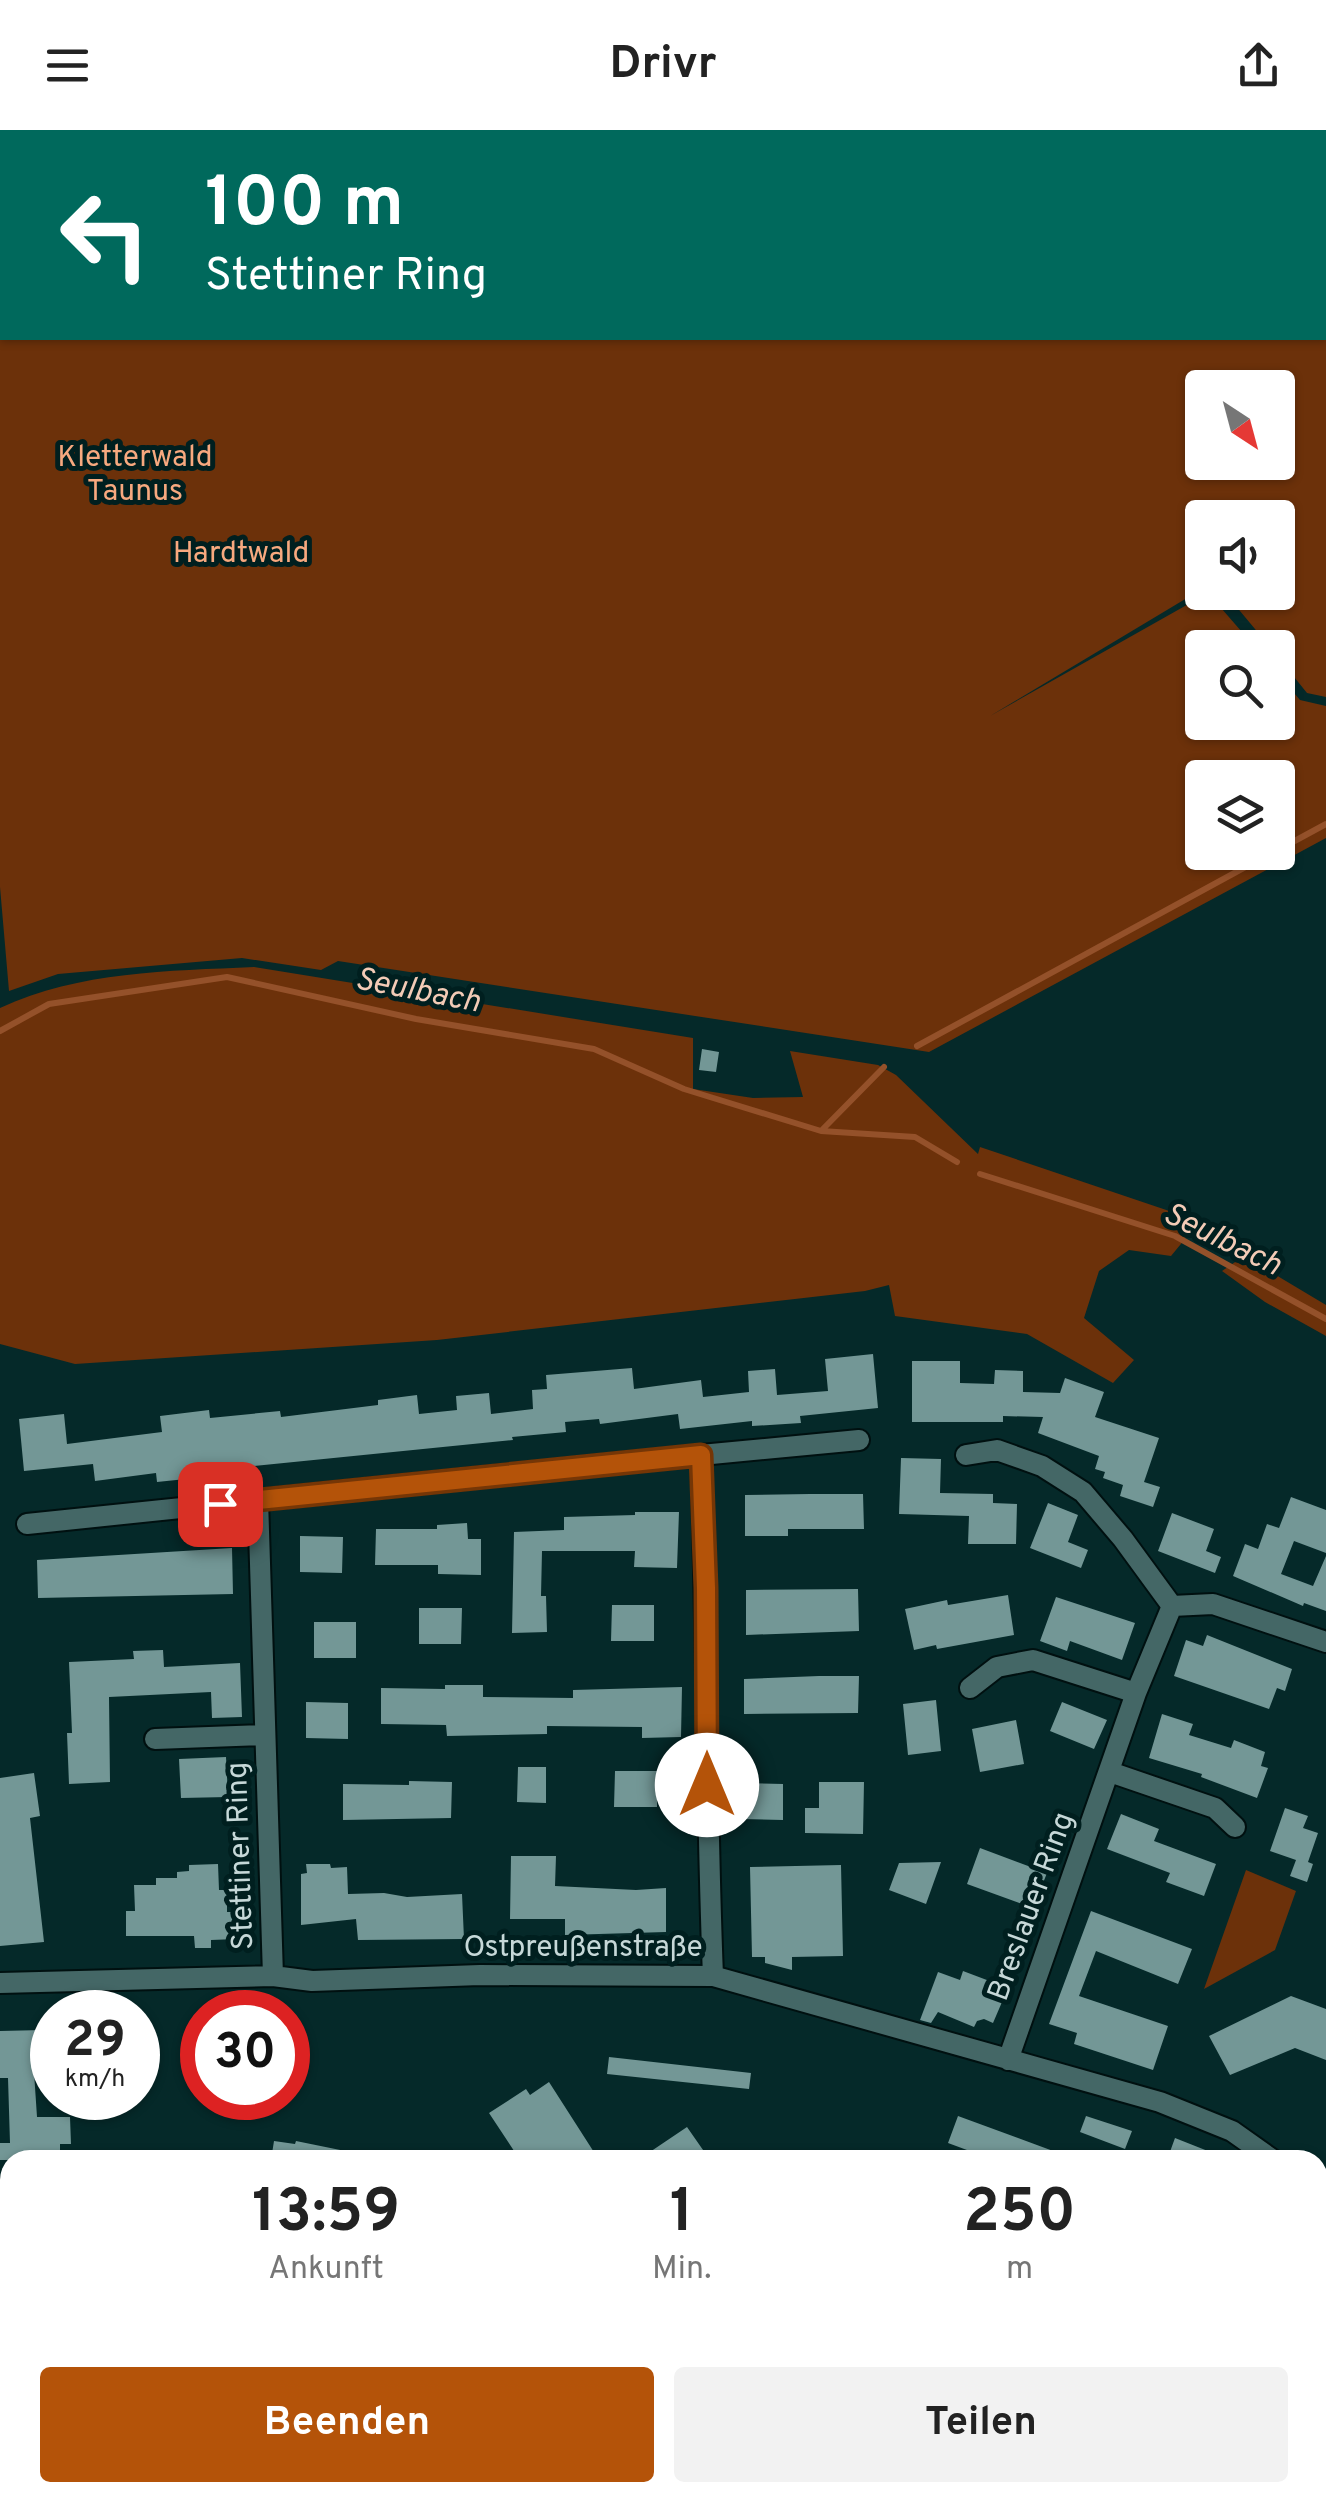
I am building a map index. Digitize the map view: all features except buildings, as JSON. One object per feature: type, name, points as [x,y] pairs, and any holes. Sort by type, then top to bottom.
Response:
[{"type":"street","points":[[27,1524],[859,1440]]},
{"type":"street","points":[[966,1454],[996,1450],[1042,1466],[1083,1492],[1172,1606],[1213,1604],[1326,1642]]},
{"type":"street","points":[[701,1455],[706,1588],[706,1818],[713,1976]]},
{"type":"street","name":"Stettiner Ring","points":[[258,1500],[273,1976]]},
{"type":"street","name":"Breslauer Ring","points":[[1008,2060],[1136,1693],[1172,1606]]},
{"type":"street","points":[[970,1688],[996,1666],[1033,1660],[1136,1693]]},
{"type":"street","name":"Stettiner Ring","points":[[154,1738],[266,1735]]},
{"type":"street","points":[[1110,1772],[1215,1808],[1235,1828]]},
{"type":"street","name":"Ostpreußenstraße","points":[[0,1984],[273,1976],[312,1981],[480,1974],[713,1976],[1160,2102],[1232,2131],[1255,2150]]},
{"type":"green space","name":"Hardtwald","points":[[0,340],[1326,340],[1326,697],[1307,693],[1295,678],[1295,630],[1256,630],[1239,610],[1295,610],[1295,500],[1185,500],[1185,599],[990,716],[1185,606],[1185,610],[1223,610],[1240,630],[1185,630],[1185,740],[1295,740],[1295,694],[1300,700],[1326,706],[1326,838],[1295,855],[1295,760],[1185,760],[1185,870],[1267,870],[929,1052],[338,961],[321,970],[242,958],[58,974],[9,991],[0,887]]},
{"type":"green space","points":[[254,967],[693,1038],[693,1089],[753,1098],[803,1097],[790,1051],[878,1065],[896,1075],[978,1154],[980,1147],[1187,1217],[1185,1239],[1171,1256],[1129,1250],[1099,1271],[1084,1318],[1134,1360],[1113,1383],[1027,1334],[895,1316],[889,1285],[865,1291],[437,1340],[75,1364],[0,1344],[0,1008],[93,980]]},
{"type":"green space","points":[[1244,1256],[1326,1305],[1326,1336],[1265,1302],[1222,1271]]},
{"type":"green space","points":[[1246,1870],[1296,1891],[1275,1950],[1204,1989]]},
{"type":"waterway","name":"Seulbach","points":[[1295,841],[1326,824]]},
{"type":"waterway","name":"Seulbach","points":[[917,1046],[1240,870]]},
{"type":"waterway","name":"Seulbach","points":[[0,1031],[49,1004],[227,977],[416,1019],[594,1049],[684,1089],[821,1131],[915,1137],[957,1162]]},
{"type":"waterway","name":"Seulbach","points":[[822,1130],[884,1067]]},
{"type":"waterway","name":"Seulbach","points":[[980,1174],[1175,1236],[1326,1319]]},
{"type":"route","points":[[220,1504],[701,1455],[707,1785]]},
{"type":"park label","name":"Kletterwald Taunus","points":[[135,473]]}]
